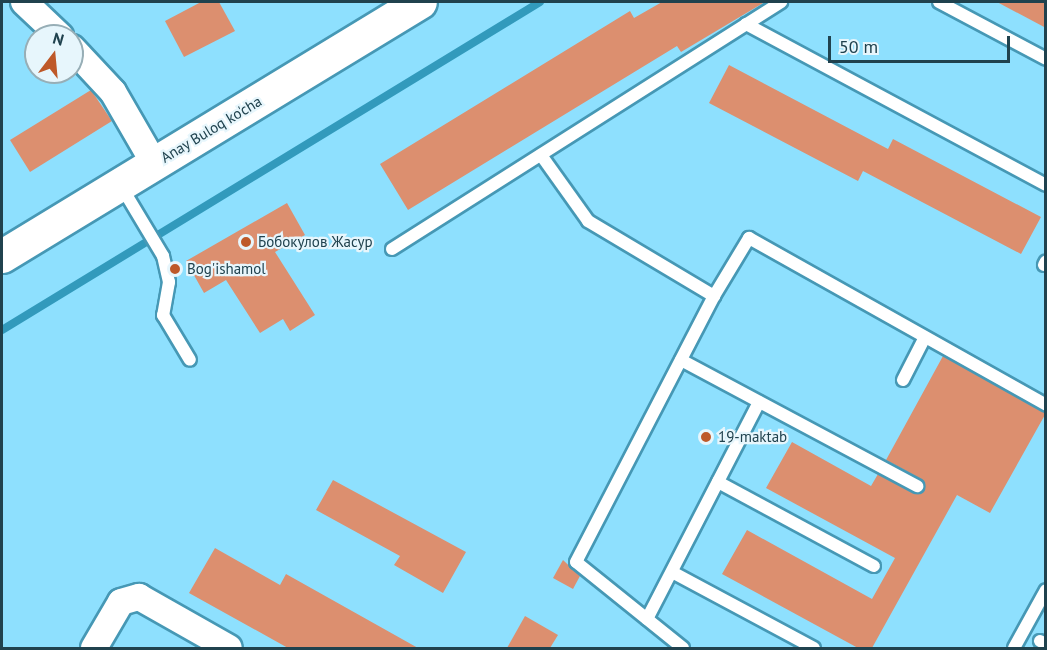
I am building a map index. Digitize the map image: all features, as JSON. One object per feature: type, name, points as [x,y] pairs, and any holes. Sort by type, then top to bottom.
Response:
[{"type":"main road","name":"Anay Buloq ko'cha","points":[[2,256],[420,2]]},
{"type":"street","points":[[24,2],[47,24]]},
{"type":"street","points":[[84,61],[113,92],[153,163]]},
{"type":"street","points":[[94,648],[121,602],[139,597],[229,648]]},
{"type":"lane","points":[[392,249],[781,2]]},
{"type":"lane","points":[[939,2],[1046,59]]},
{"type":"lane","points":[[746,24],[1046,185]]},
{"type":"lane","points":[[541,154],[588,221],[714,296]]},
{"type":"lane","points":[[120,184],[163,256],[169,282],[163,315],[190,360]]},
{"type":"lane","points":[[683,648],[576,562],[714,296],[749,238],[1046,405]]},
{"type":"lane","points":[[903,380],[925,337]]},
{"type":"lane","points":[[681,360],[917,486]]},
{"type":"lane","points":[[647,619],[759,402]]},
{"type":"lane","points":[[718,482],[874,566]]},
{"type":"lane","points":[[672,572],[814,648]]},
{"type":"lane","points":[[1014,648],[1046,590]]},
{"type":"building","points":[[201,2],[219,2],[235,31],[184,57],[165,21]]},
{"type":"building","points":[[662,2],[765,2],[681,52],[677,46],[408,210],[380,164],[630,11],[634,18]]},
{"type":"building","points":[[997,2],[1046,2],[1046,28]]},
{"type":"building","points":[[729,65],[888,149],[893,139],[1041,217],[1021,254],[863,171],[858,181],[709,103]]},
{"type":"building","points":[[91,90],[112,121],[30,172],[10,140]]},
{"type":"building","points":[[287,203],[305,235],[275,252],[315,315],[290,331],[283,319],[260,333],[226,280],[204,293],[186,261]]},
{"type":"building","points":[[943,356],[1046,413],[990,513],[957,495],[872,648],[858,648],[722,574],[747,530],[872,599],[895,558],[766,488],[792,442],[871,486],[878,474],[913,493],[922,493],[925,485],[921,479],[886,460]]},
{"type":"building","points":[[333,480],[466,552],[443,593],[394,565],[400,556],[316,510]]},
{"type":"building","points":[[215,548],[280,585],[286,574],[418,648],[288,648],[189,593]]},
{"type":"building","points":[[563,560],[580,576],[573,589],[553,578]]},
{"type":"building","points":[[525,616],[558,635],[550,648],[507,648]]},
{"type":"waterway","points":[[2,330],[540,2]]},
{"type":"place","name":"Бобокулов Жасур","points":[[246,242]]},
{"type":"place","name":"Bog'ishamol","points":[[175,269]]},
{"type":"place","name":"19-maktab","points":[[706,437]]}]
